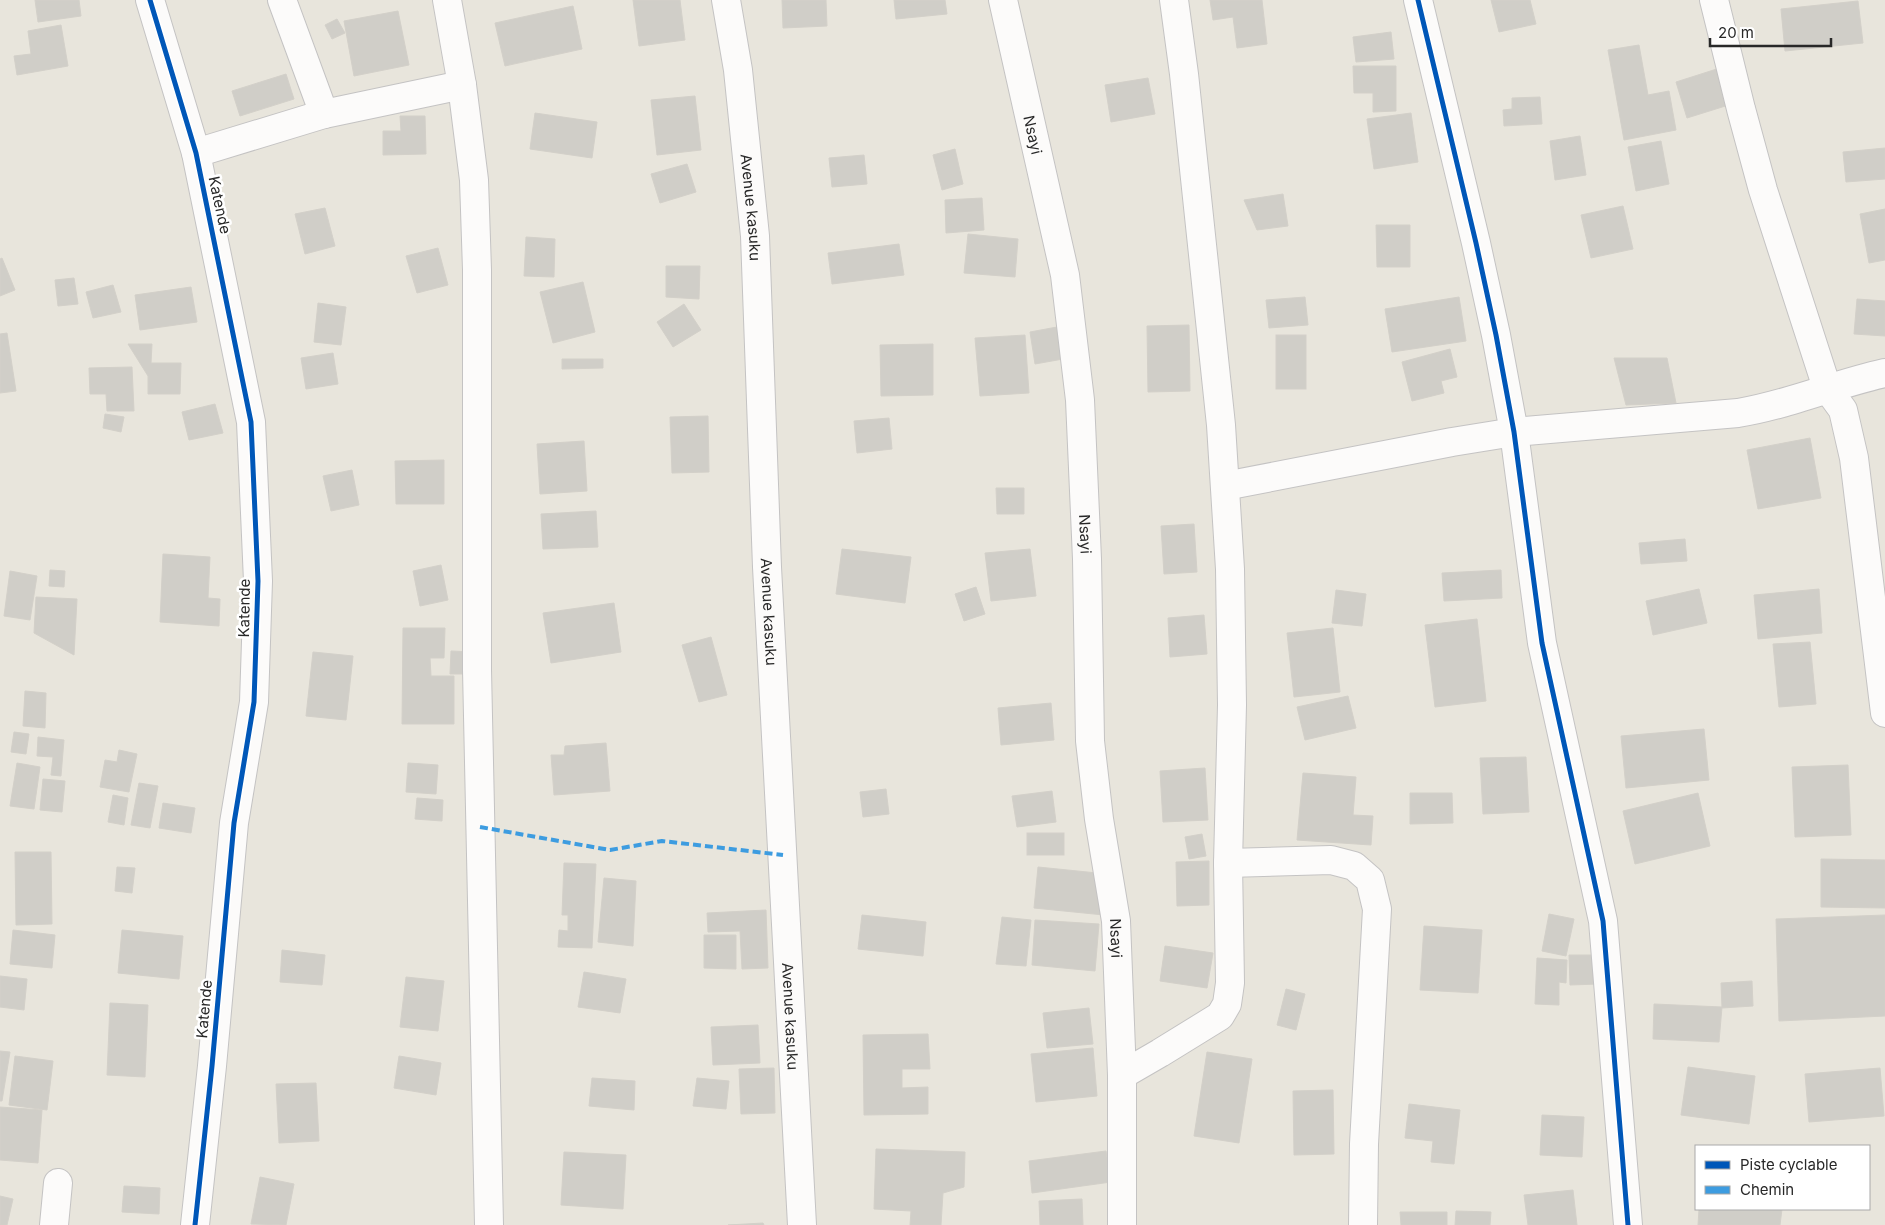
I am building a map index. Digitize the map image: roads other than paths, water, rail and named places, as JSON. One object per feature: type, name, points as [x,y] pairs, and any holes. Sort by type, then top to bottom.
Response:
[{"type":"street","name":"Katende","points":[[150,0],[196,153],[252,422],[258,581],[254,702],[234,823],[212,1066],[195,1225]]},
{"type":"street","points":[[282,0],[324,114]]},
{"type":"street","points":[[447,0],[462,85],[474,180],[477,270],[477,670],[489,1225]]},
{"type":"street","name":"Avenue kasuku","points":[[726,0],[738,70],[755,236],[766,567],[802,1225]]},
{"type":"street","name":"Nsayi","points":[[1003,0],[1065,275],[1080,400],[1090,740],[1099,819],[1116,921],[1122,1075],[1122,1225]]},
{"type":"street","points":[[1122,1075],[1160,1054],[1220,1016],[1227,1004],[1230,982],[1228,863],[1232,705],[1230,569],[1221,425],[1184,74],[1174,0]]},
{"type":"street","points":[[1418,0],[1496,335],[1514,432],[1542,643],[1602,921],[1628,1225]]},
{"type":"street","points":[[1714,0],[1740,110],[1763,190],[1827,388],[1843,410],[1854,458],[1885,713]]},
{"type":"street","points":[[196,153],[324,114],[462,85]]},
{"type":"street","points":[[1225,486],[1452,442],[1514,432],[1738,413],[1765,408],[1827,388],[1885,373]]},
{"type":"street","points":[[1228,863],[1331,860],[1354,866],[1370,880],[1377,909],[1364,1144],[1363,1225]]},
{"type":"street","points":[[54,1225],[58,1183]]}]
